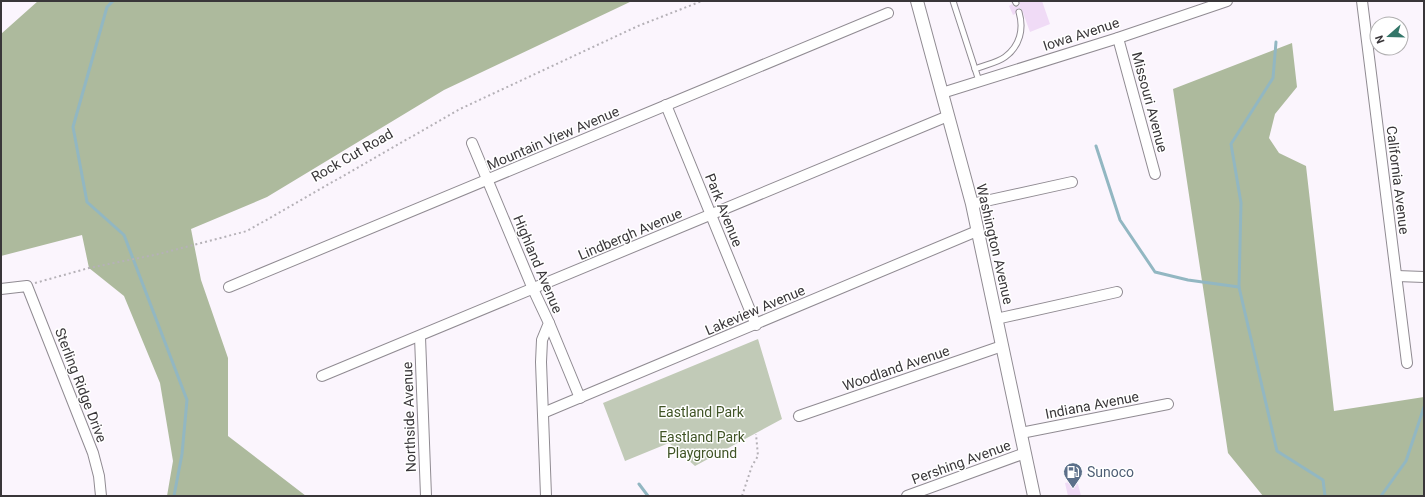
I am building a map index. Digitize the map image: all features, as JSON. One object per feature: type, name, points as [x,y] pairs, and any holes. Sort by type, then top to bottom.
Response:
[{"type":"street","name":"Washington Avenue","points":[[917,1],[972,204],[1034,496]]},
{"type":"street","name":"Iowa Avenue","points":[[942,92],[1118,38],[1227,1]]},
{"type":"street","name":"California Avenue","points":[[1362,1],[1407,362]]},
{"type":"street","name":"Mountain View Avenue","points":[[229,287],[888,13]]},
{"type":"street","name":"Missouri Avenue","points":[[1118,38],[1156,174]]},
{"type":"street","name":"Park Avenue","points":[[666,105],[756,325]]},
{"type":"street","name":"Lindbergh Avenue","points":[[322,376],[948,116]]},
{"type":"street","name":"Highland Avenue","points":[[472,143],[548,323],[542,340],[541,362],[546,496]]},
{"type":"street","points":[[972,204],[1072,182]]},
{"type":"street","name":"Lakeview Avenue","points":[[543,413],[756,325],[977,231]]},
{"type":"street","points":[[1396,276],[1424,277]]},
{"type":"street","points":[[1,289],[27,286]]},
{"type":"street","name":"Sterling Ridge Drive","points":[[27,286],[93,453],[99,476],[101,496]]},
{"type":"street","points":[[996,319],[1117,292]]},
{"type":"street","points":[[548,323],[580,398]]},
{"type":"street","name":"Northside Avenue","points":[[420,336],[426,496]]},
{"type":"street","name":"Woodland Avenue","points":[[799,416],[1002,346]]},
{"type":"street","name":"Indiana Avenue","points":[[1021,433],[1168,404]]},
{"type":"street","name":"Pershing Avenue","points":[[907,496],[1025,454]]},
{"type":"lane","points":[[953,1],[979,81]]},
{"type":"lane","points":[[975,69],[1005,58],[1017,45],[1022,24],[1019,12]]},
{"type":"path","name":"Rock Cut Road","points":[[27,286],[95,267],[159,254],[247,232],[460,109],[638,26],[702,1]]},
{"type":"path","points":[[742,496],[752,466],[758,456],[756,434]]},
{"type":"green space","points":[[38,1],[632,1],[444,90],[267,197],[191,229],[201,280],[228,358],[228,436],[306,496],[167,496],[173,461],[160,383],[124,296],[89,268],[82,235],[1,256],[1,34]]},
{"type":"green space","points":[[1292,43],[1297,87],[1275,114],[1269,138],[1279,153],[1306,166],[1334,411],[1424,397],[1424,496],[1263,496],[1228,453],[1173,89]]},
{"type":"green space","name":"Eastland Park","points":[[758,339],[782,419],[695,466],[669,443],[625,461],[603,403]]},
{"type":"building","points":[[1020,1],[1042,1],[1050,24],[1030,32],[1022,10],[1020,8],[1017,9],[1013,15],[1009,6],[1012,4],[1014,7],[1017,7],[1020,5]]},
{"type":"building","name":"Sunoco","points":[[1077,480],[1081,496],[1068,496],[1065,483]]},
{"type":"waterway","points":[[113,1],[107,7],[73,127],[87,202],[124,235],[187,400],[182,454],[174,496]]},
{"type":"waterway","points":[[1276,42],[1273,78],[1231,144],[1241,203],[1239,287],[1277,451],[1323,480],[1325,496]]},
{"type":"waterway","points":[[1096,146],[1120,220],[1155,272],[1188,280],[1239,287]]},
{"type":"waterway","points":[[1381,496],[1406,461],[1424,407]]},
{"type":"waterway","points":[[639,484],[648,496]]},
{"type":"place","name":"Sunoco","points":[[1073,489]]},
{"type":"park label","name":"Eastland Park Playground","points":[[702,446]]}]
